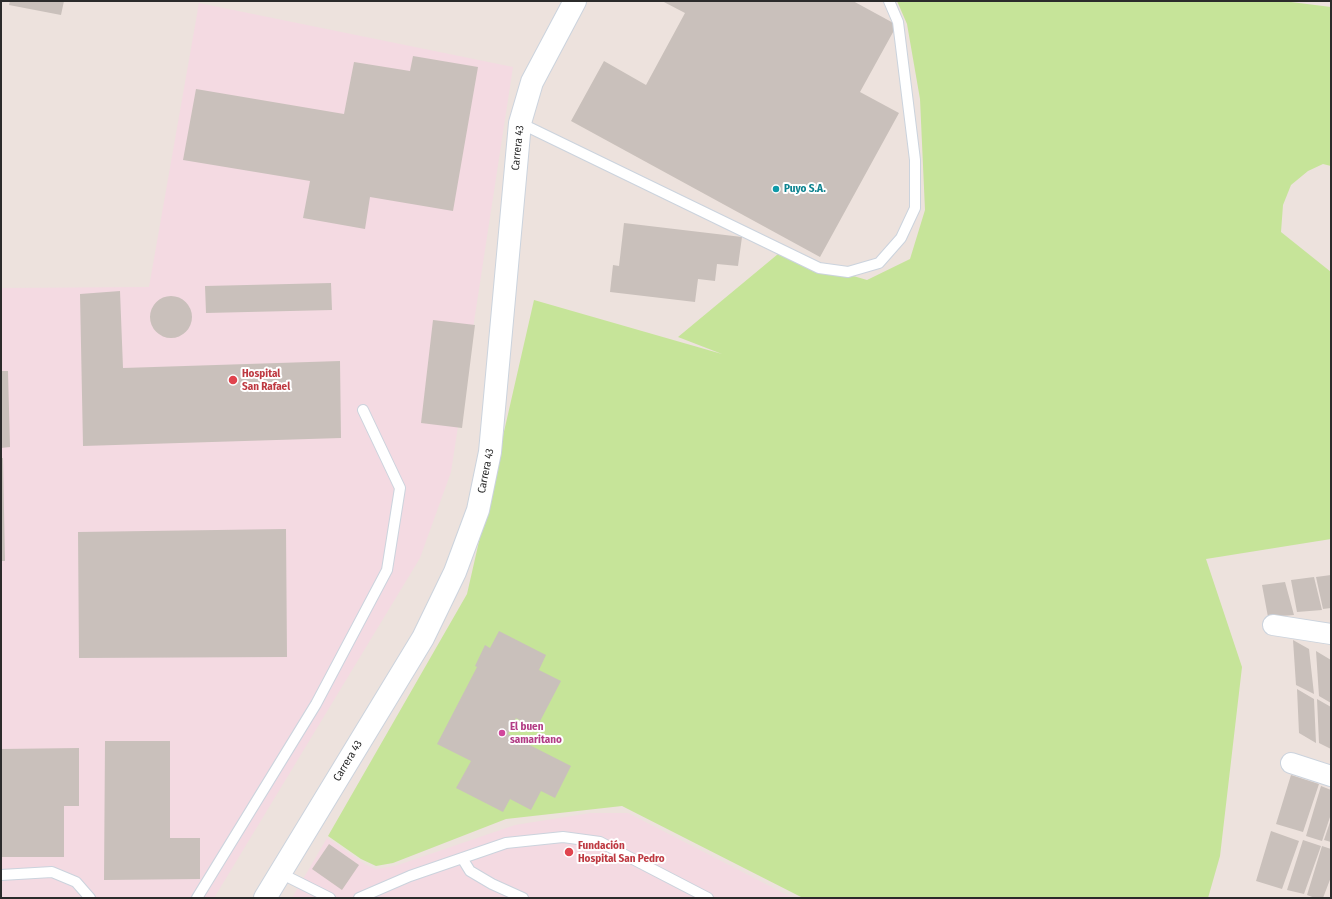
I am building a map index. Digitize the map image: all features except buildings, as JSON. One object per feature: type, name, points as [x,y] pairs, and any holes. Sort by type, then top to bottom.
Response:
[{"type":"street","name":"Carrera 43","points":[[265,898],[423,638],[455,572],[478,510],[490,452],[520,123],[532,82],[575,1]]},
{"type":"street","points":[[1273,625],[1331,634]]},
{"type":"street","points":[[1291,763],[1331,776]]},
{"type":"lane","points":[[520,123],[819,268],[848,272],[879,263],[901,238],[915,208],[915,160],[898,22],[889,1]]},
{"type":"lane","points":[[197,898],[316,704],[386,570],[400,488],[363,410]]},
{"type":"lane","points":[[359,898],[410,876],[506,843],[563,837],[600,842],[708,898]]},
{"type":"lane","points":[[462,858],[470,870],[492,884],[523,898]]},
{"type":"lane","points":[[1,875],[52,872],[76,882],[90,898]]},
{"type":"lane","points":[[280,873],[330,898]]},
{"type":"shaded area","name":"Hospital San Rafael","points":[[199,3],[513,67],[451,472],[420,558],[214,898],[1,898],[1,288],[149,287]]},
{"type":"shaded area","name":"Fundación Hospital San Pedro","points":[[591,813],[628,813],[793,898],[292,898],[327,838],[366,865],[376,869],[395,866],[515,825]]},
{"type":"green space","points":[[897,1],[1283,1],[1331,7],[1331,166],[1323,164],[1308,171],[1291,185],[1283,205],[1281,232],[1331,272],[1331,539],[1206,559],[1242,667],[1220,856],[1208,898],[803,898],[622,806],[506,819],[393,863],[376,866],[361,859],[328,836],[467,594],[534,300],[722,354],[678,337],[778,254],[867,280],[910,259],[925,210],[920,99],[907,24]]},
{"type":"place","name":"Puyo S.A.","points":[[776,189]]},
{"type":"place","name":"Hospital San Rafael","points":[[233,380]]},
{"type":"place","name":"El buen samaritano","points":[[502,733]]},
{"type":"place","name":"Fundación Hospital San Pedro","points":[[569,852]]}]
